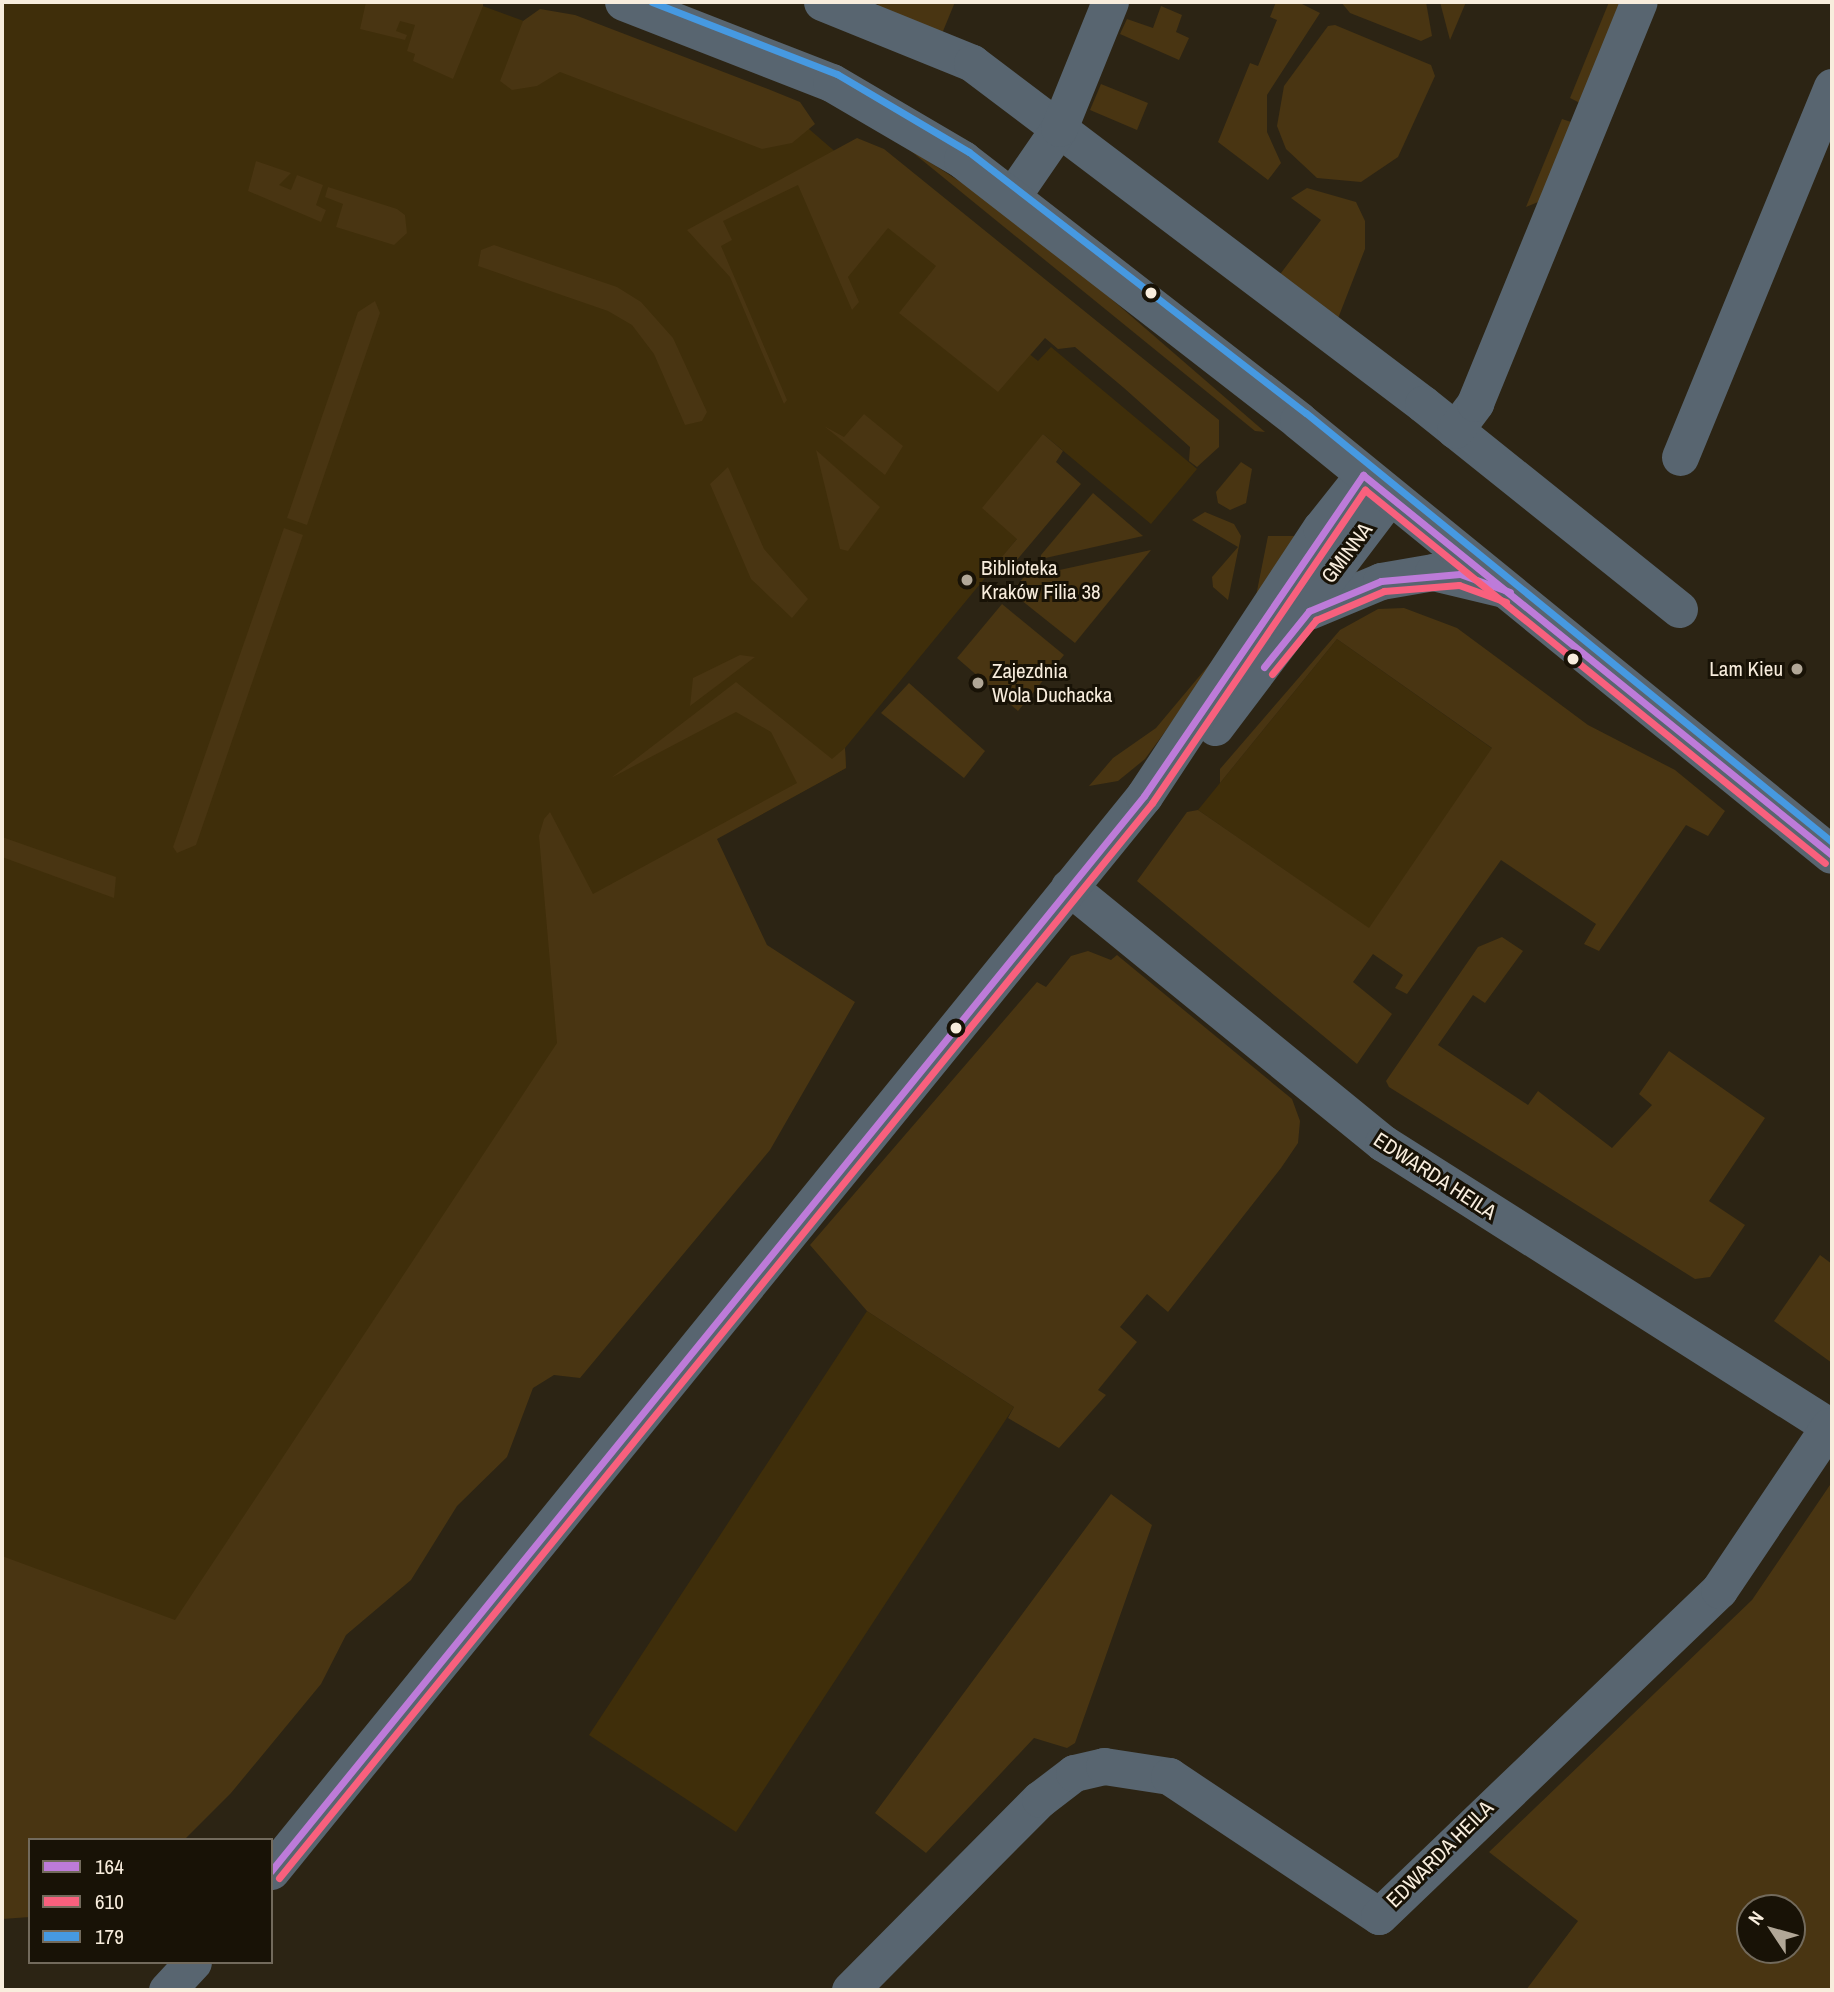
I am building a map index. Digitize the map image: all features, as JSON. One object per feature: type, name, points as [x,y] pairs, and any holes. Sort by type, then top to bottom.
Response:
[{"type":"street","points":[[624,2],[832,83],[916,128],[1013,195],[1507,589],[1832,855]]},
{"type":"street","points":[[822,2],[972,63],[1455,430],[1679,609]]},
{"type":"street","points":[[1013,195],[1059,128],[1110,2]]},
{"type":"street","points":[[1455,430],[1475,403],[1639,2]]},
{"type":"street","points":[[1680,457],[1832,87]]},
{"type":"street","name":"GMINNA","points":[[1144,796],[1207,736],[1309,611],[1376,486]]},
{"type":"street","name":"GMINNA","points":[[273,1869],[1144,796],[1315,537],[1376,486]]},
{"type":"street","name":"GMINNA","points":[[1309,611],[1381,581],[1433,572],[1507,589]]},
{"type":"street","name":"EDWARDA HEILA","points":[[850,1990],[1040,1799],[1074,1773],[1104,1766],[1169,1776],[1379,1916],[1719,1590],[1830,1427],[1383,1143],[1069,887]]},
{"type":"street","points":[[167,1990],[191,1964]]},
{"type":"shaded area","points":[[2,2],[472,2],[802,123],[956,256],[939,281],[1038,361],[1051,347],[1197,469],[1151,524],[1043,434],[1017,539],[845,748],[846,768],[561,923],[572,1034],[182,1634],[2,1572]]},
{"type":"shaded area","points":[[366,2],[483,2],[483,6],[453,79],[413,61],[415,54],[407,51],[415,25],[400,21],[396,31],[407,35],[405,40],[360,29]]},
{"type":"shaded area","points":[[883,2],[955,2],[941,36],[871,8]]},
{"type":"shaded area","points":[[1276,2],[1298,2],[1320,13],[1267,95],[1267,132],[1281,163],[1268,180],[1218,142],[1250,63],[1258,66],[1277,20],[1270,17]]},
{"type":"shaded area","points":[[1341,2],[1426,2],[1432,36],[1421,41],[1350,13]]},
{"type":"shaded area","points":[[1440,2],[1466,2],[1450,40]]},
{"type":"shaded area","points":[[1609,2],[1624,2],[1582,104],[1570,98]]},
{"type":"shaded area","points":[[1161,6],[1182,15],[1176,32],[1189,38],[1179,60],[1120,34],[1127,19],[1153,28]]},
{"type":"shaded area","points":[[540,9],[575,15],[800,102],[815,124],[792,143],[762,149],[560,72],[537,86],[512,90],[500,81],[523,21]]},
{"type":"shaded area","points":[[1335,25],[1431,65],[1435,76],[1398,157],[1361,182],[1317,178],[1286,149],[1277,126],[1284,86],[1328,26]]},
{"type":"shaded area","points":[[1101,84],[1148,103],[1137,130],[1090,110]]},
{"type":"shaded area","points":[[1562,119],[1574,123],[1543,200],[1526,207]]},
{"type":"shaded area","points":[[857,138],[884,149],[1219,420],[1219,447],[1197,467],[1189,461],[1190,447],[1124,388],[1075,347],[1058,349],[1045,338],[998,392],[899,313],[936,266],[888,228],[848,277],[859,302],[852,310],[798,185],[723,221],[732,240],[721,246],[787,400],[784,404],[730,277],[687,230]]},
{"type":"shaded area","points":[[906,147],[984,197],[1101,290],[1265,432],[1255,431]]},
{"type":"shaded area","points":[[256,161],[291,173],[279,185],[291,190],[297,175],[323,185],[316,205],[326,210],[321,222],[248,191]]},
{"type":"shaded area","points":[[328,187],[397,209],[405,215],[407,233],[394,245],[336,227],[343,204],[325,197]]},
{"type":"shaded area","points":[[1307,188],[1356,202],[1365,221],[1365,249],[1337,321],[1278,277],[1321,220],[1291,198]]},
{"type":"shaded area","points":[[494,245],[617,287],[641,302],[673,338],[707,412],[702,421],[685,425],[654,354],[632,325],[608,311],[478,266],[481,250]]},
{"type":"shaded area","points":[[375,301],[380,313],[307,525],[287,518],[358,312]]},
{"type":"shaded area","points":[[864,414],[903,446],[885,475],[824,426],[844,437]]},
{"type":"shaded area","points":[[1043,434],[1063,451],[1056,462],[1081,484],[1005,574],[995,565],[1017,539],[982,508]]},
{"type":"shaded area","points":[[816,450],[880,507],[848,551],[840,549]]},
{"type":"shaded area","points":[[1241,462],[1252,469],[1246,503],[1230,510],[1218,503],[1216,492]]},
{"type":"shaded area","points":[[728,467],[764,549],[808,599],[792,618],[751,579],[710,484]]},
{"type":"shaded area","points":[[1093,493],[1143,536],[1041,559],[1041,555]]},
{"type":"shaded area","points":[[1205,512],[1234,524],[1241,536],[1228,600],[1213,587],[1212,577],[1238,547],[1192,520]]},
{"type":"shaded area","points":[[284,528],[303,535],[196,845],[177,853],[173,847]]},
{"type":"shaded area","points":[[1268,536],[1296,536],[1253,611]]},
{"type":"shaded area","points":[[1151,550],[1075,643],[1011,592],[1023,578]]},
{"type":"shaded area","points":[[1002,604],[1064,655],[1018,711],[957,658]]},
{"type":"shaded area","points":[[1404,608],[1457,628],[1588,725],[1675,770],[1725,811],[1708,836],[1686,825],[1599,951],[1584,944],[1596,924],[1501,860],[1407,994],[1395,988],[1403,975],[1373,954],[1353,982],[1392,1014],[1357,1064],[1137,881],[1187,812],[1198,810],[1369,928],[1492,748],[1337,639],[1220,783],[1220,769],[1340,630],[1378,609]]},
{"type":"shaded area","points":[[1249,617],[1145,759],[1118,781],[1089,786],[1113,758],[1156,728]]},
{"type":"shaded area","points":[[1337,639],[1493,749],[1369,929],[1198,810]]},
{"type":"shaded area","points":[[740,655],[755,657],[690,706],[693,678]]},
{"type":"shaded area","points":[[736,682],[832,759],[845,748],[846,768],[717,839],[767,945],[855,1002],[770,1150],[580,1378],[554,1375],[533,1388],[507,1457],[457,1506],[411,1580],[346,1635],[321,1684],[231,1793],[186,1838],[28,1838],[28,1917],[2,1919],[2,1556],[175,1620],[557,1043],[539,836],[544,819],[550,812],[593,894],[797,783],[771,732],[736,712],[611,778]]},
{"type":"shaded area","points":[[909,683],[985,751],[964,778],[881,713]]},
{"type":"shaded area","points":[[2,837],[116,877],[114,898],[2,857]]},
{"type":"shaded area","points":[[1502,937],[1523,951],[1485,1003],[1473,995],[1438,1045],[1528,1105],[1538,1091],[1612,1148],[1652,1105],[1639,1094],[1669,1051],[1765,1118],[1709,1201],[1745,1225],[1710,1277],[1695,1279],[1389,1087],[1386,1081],[1478,947]]},
{"type":"shaded area","points":[[1088,951],[1111,960],[1117,955],[1292,1099],[1300,1121],[1298,1143],[1281,1168],[1168,1312],[1147,1294],[1120,1327],[1137,1342],[1098,1390],[1106,1395],[1059,1448],[1008,1418],[1014,1407],[867,1311],[810,1245],[1037,982],[1046,987],[1071,956]]},
{"type":"shaded area","points":[[1820,1255],[1832,1264],[1832,1363],[1774,1321]]},
{"type":"shaded area","points":[[867,1311],[1014,1407],[736,1832],[589,1735]]},
{"type":"shaded area","points":[[1832,1482],[1832,1990],[1526,1990],[1578,1921],[1489,1852],[1752,1600]]},
{"type":"shaded area","points":[[1111,1494],[1152,1525],[1075,1743],[1067,1748],[1034,1738],[926,1853],[875,1813]]},
{"type":"transit line","name":"179","points":[[652,2],[837,74],[969,152],[1306,413],[1832,842]]},
{"type":"transit line","name":"164","points":[[273,1869],[1144,796],[1363,475],[1832,855]]},
{"type":"transit line","name":"610","points":[[279,1878],[1152,803],[1365,490],[1825,863]]},
{"type":"transit line","name":"164","points":[[1264,667],[1309,611],[1381,581],[1460,574],[1510,592]]},
{"type":"transit line","name":"610","points":[[1272,674],[1316,620],[1384,591],[1459,585],[1506,602]]},
{"type":"place","name":"Biblioteka Kraków Filia 38","points":[[967,580]]},
{"type":"place","name":"Lam Kieu","points":[[1797,669]]},
{"type":"place","name":"Zajezdnia Wola Duchacka","points":[[978,683]]}]
